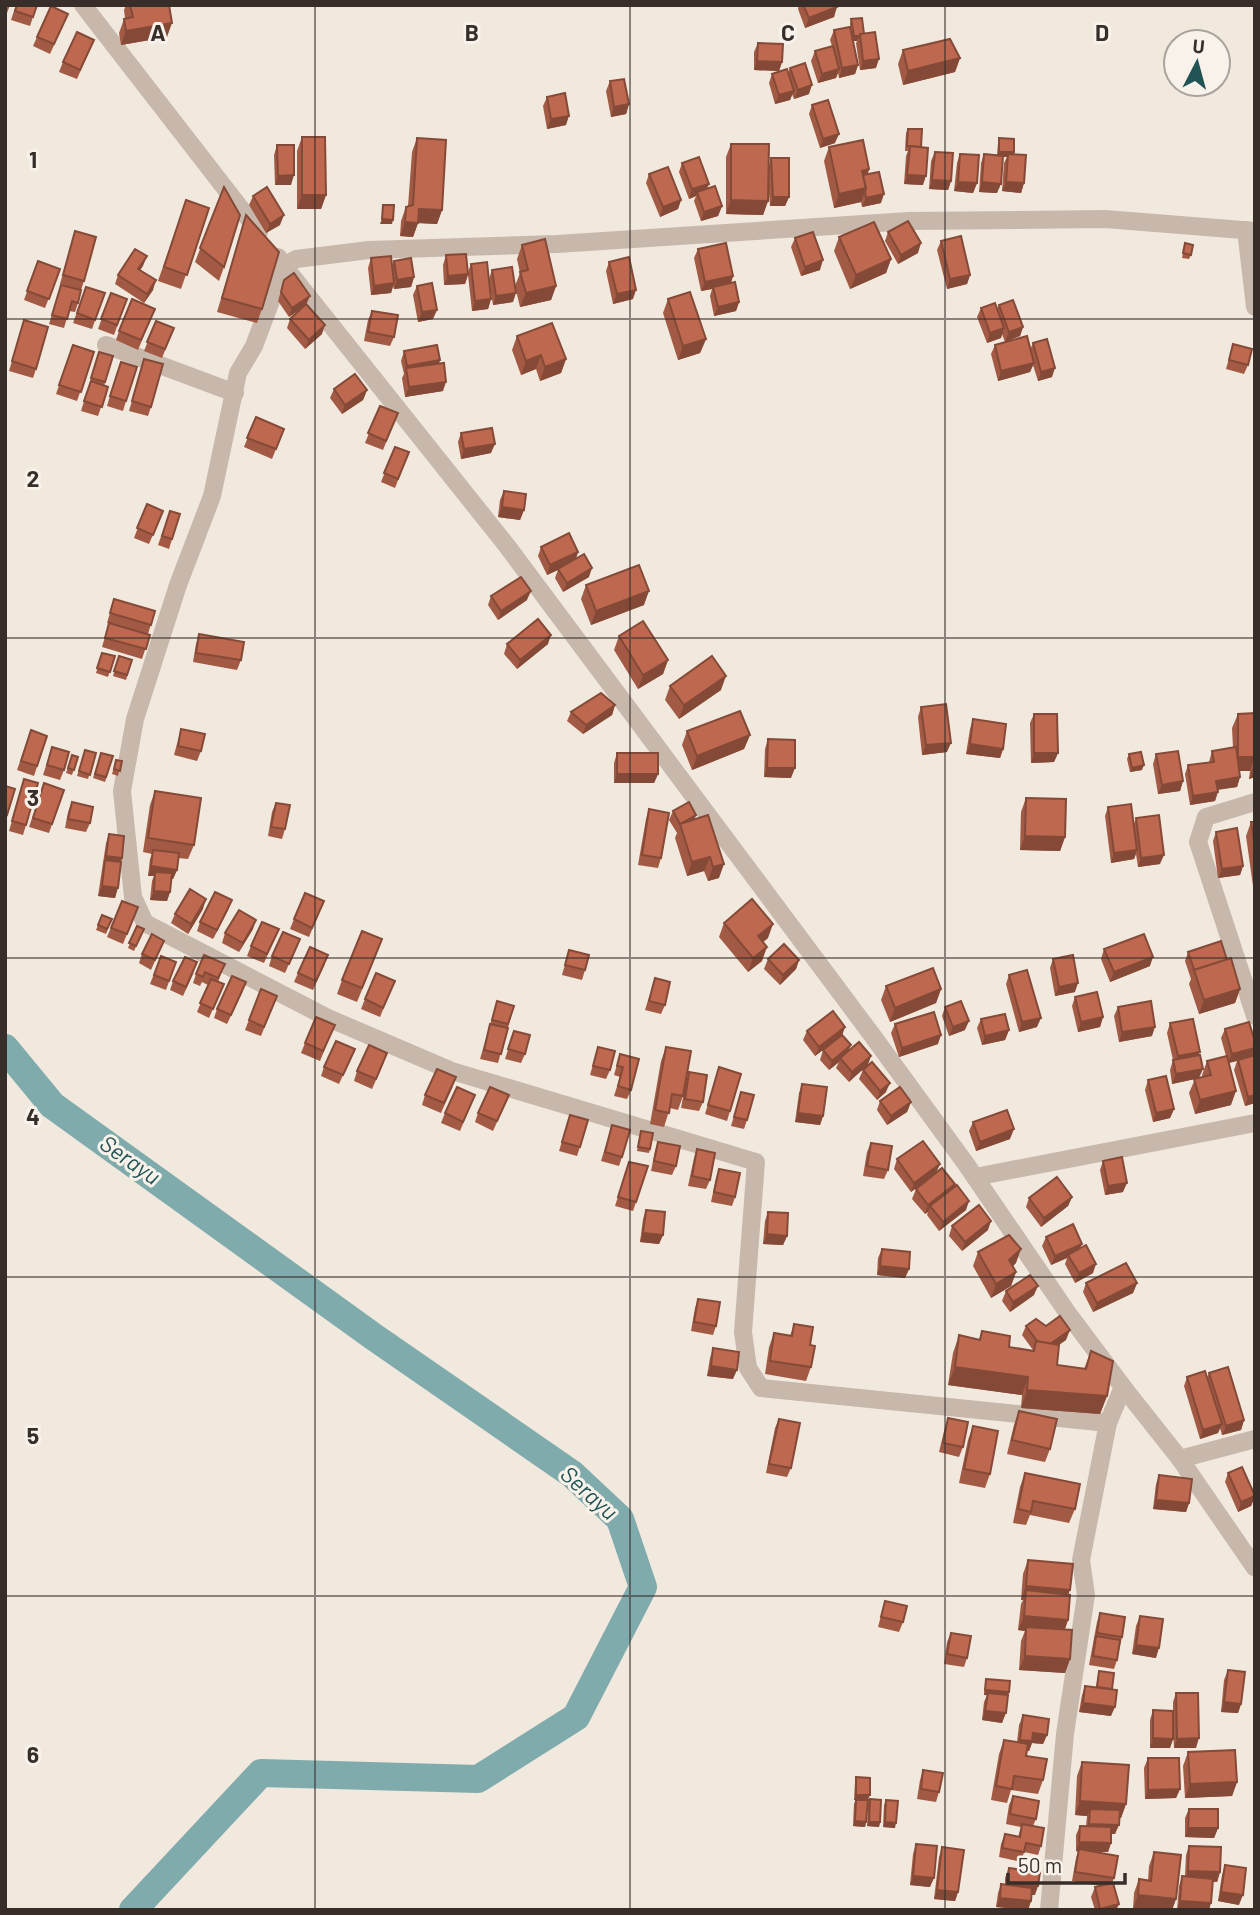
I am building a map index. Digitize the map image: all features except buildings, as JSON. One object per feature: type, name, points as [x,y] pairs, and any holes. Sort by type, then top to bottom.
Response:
[{"type":"street","points":[[83,5],[284,266],[507,546],[975,1177],[1069,1315],[1180,1459],[1255,1568]]},
{"type":"street","points":[[1108,1423],[761,1388],[748,1368],[743,1332],[756,1162],[452,1071],[328,1018],[145,923],[133,897],[122,790],[135,719],[178,585],[212,496],[238,373],[254,346],[284,266],[296,259],[369,250],[557,244],[909,221],[1105,219],[1250,230],[1255,307]]},
{"type":"street","points":[[106,345],[235,393]]},
{"type":"street","points":[[1255,802],[1206,817],[1198,842],[1255,1016]]},
{"type":"street","points":[[975,1177],[1255,1123]]},
{"type":"street","points":[[1049,1910],[1065,1734],[1086,1595],[1081,1560],[1108,1423],[1124,1387]]},
{"type":"street","points":[[1180,1459],[1255,1439]]},
{"type":"waterway","name":"Serayu","points":[[5,1048],[52,1105],[374,1337],[572,1474],[620,1519],[643,1587],[576,1717],[478,1779],[261,1773],[133,1910]]}]
